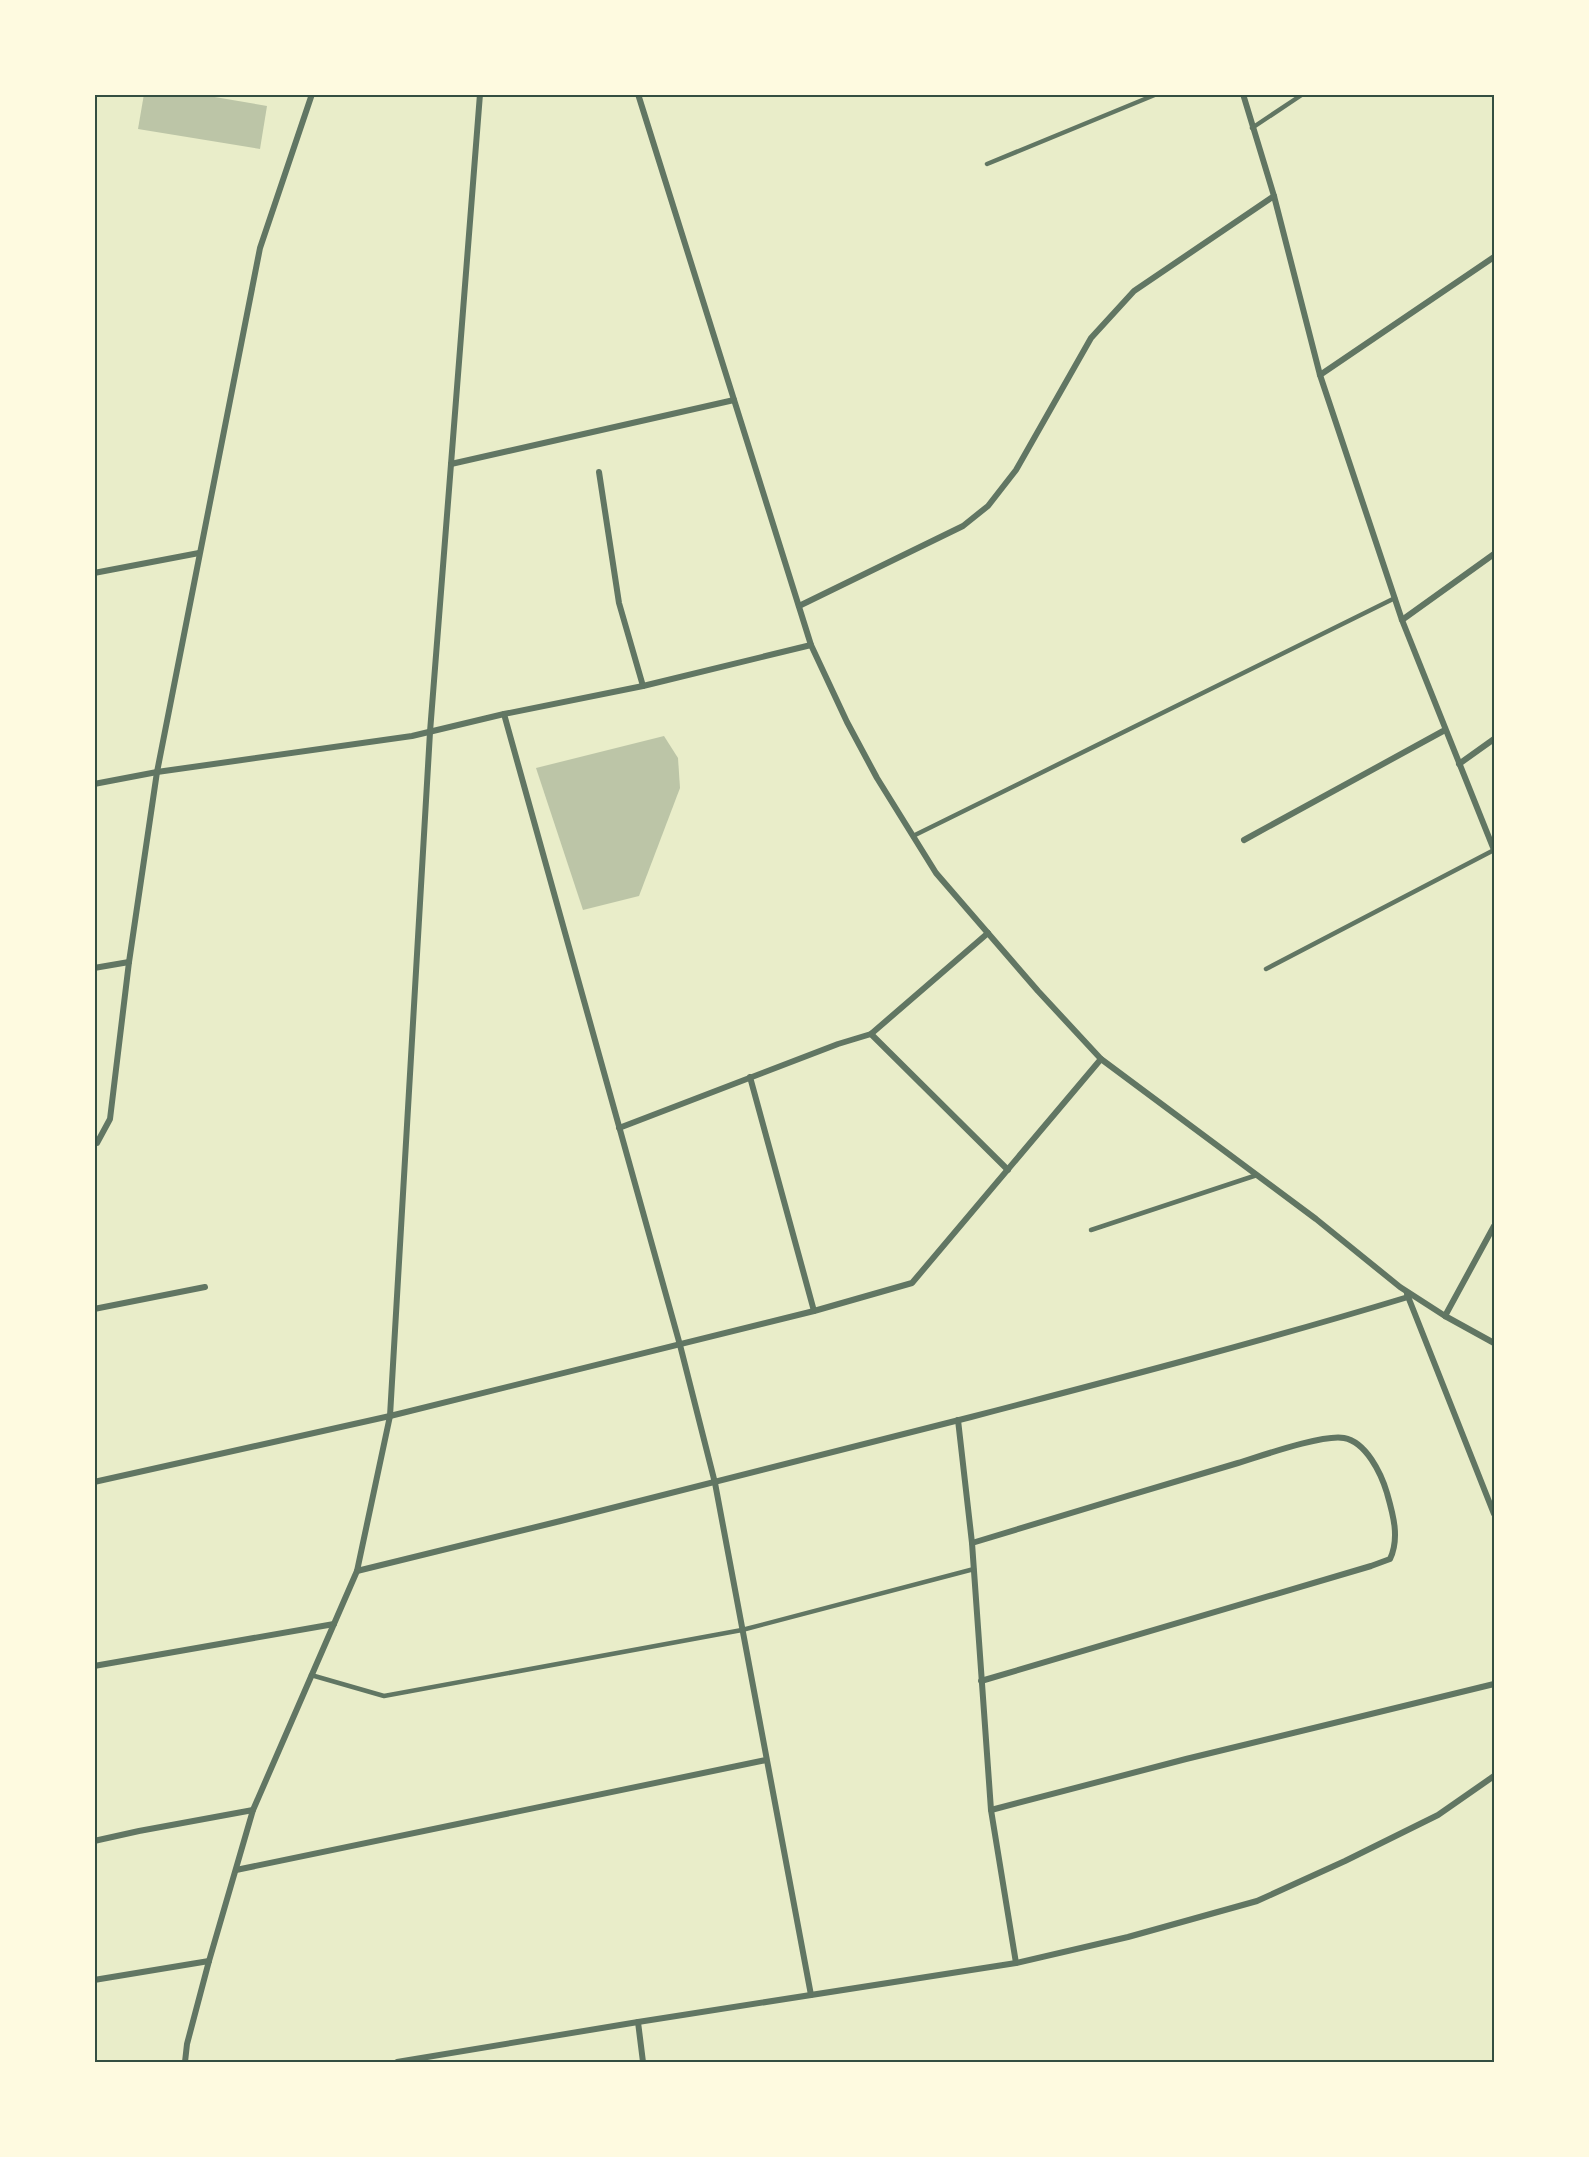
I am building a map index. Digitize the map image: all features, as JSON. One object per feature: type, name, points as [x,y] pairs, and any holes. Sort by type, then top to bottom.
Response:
[{"type":"street","points":[[94,1144],[97,1143],[110,1119],[129,962],[157,772],[260,248],[312,94]]},
{"type":"street","points":[[185,2062],[187,2043],[253,1810],[357,1571],[390,1416],[429,732],[480,94]]},
{"type":"street","points":[[638,94],[811,645],[852,732],[877,778],[936,873],[1038,991],[1101,1059],[1316,1219],[1406,1294],[1494,1343]]},
{"type":"street","points":[[1243,94],[1274,196],[1320,375],[1402,620],[1494,850]]},
{"type":"street","points":[[799,606],[963,526],[988,506],[1016,471],[1090,338],[1134,291],[1274,196]]},
{"type":"street","points":[[1320,375],[1494,257]]},
{"type":"street","points":[[451,464],[734,400]]},
{"type":"street","points":[[599,472],[619,603],[643,686]]},
{"type":"street","points":[[94,573],[200,553]]},
{"type":"street","points":[[1402,620],[1494,554]]},
{"type":"street","points":[[94,784],[157,772],[429,732],[504,714],[643,686],[811,645]]},
{"type":"street","points":[[504,714],[680,1345],[716,1483],[811,1995]]},
{"type":"street","points":[[1244,840],[1445,730]]},
{"type":"street","points":[[1459,764],[1494,739]]},
{"type":"street","points":[[619,1128],[838,1044],[871,1034],[988,933]]},
{"type":"street","points":[[94,968],[129,962]]},
{"type":"street","points":[[871,1034],[1008,1170]]},
{"type":"street","points":[[94,1482],[390,1416],[814,1311],[912,1283],[1101,1059]]},
{"type":"street","points":[[750,1077],[814,1311]]},
{"type":"street","points":[[1445,1316],[1494,1226]]},
{"type":"street","points":[[94,1310],[205,1287]]},
{"type":"street","points":[[357,1571],[716,1483],[1176,1364],[1317,1324],[1406,1294]]},
{"type":"street","points":[[1406,1294],[1494,1514]]},
{"type":"street","points":[[958,1420],[972,1543],[991,1810],[1016,1963]]},
{"type":"street","points":[[972,1543],[1270,1453],[1322,1439],[1343,1438],[1356,1442],[1379,1471],[1387,1492],[1395,1532],[1395,1548],[1389,1559],[1371,1566],[981,1681]]},
{"type":"street","points":[[94,1666],[333,1624]]},
{"type":"street","points":[[991,1810],[1186,1759],[1494,1684]]},
{"type":"street","points":[[236,1870],[766,1760]]},
{"type":"street","points":[[397,2062],[1016,1963],[1128,1937],[1257,1901],[1438,1815],[1494,1776]]},
{"type":"street","points":[[94,1841],[253,1810]]},
{"type":"street","points":[[94,1980],[209,1962]]},
{"type":"street","points":[[638,2022],[643,2062]]},
{"type":"lane","points":[[987,164],[1157,94]]},
{"type":"lane","points":[[1252,128],[1303,94]]},
{"type":"lane","points":[[913,836],[1395,598]]},
{"type":"lane","points":[[1266,969],[1494,850]]},
{"type":"lane","points":[[1091,1230],[1257,1176]]},
{"type":"lane","points":[[311,1675],[384,1696],[742,1630],[974,1569]]},
{"type":"building","points":[[144,94],[197,94],[267,106],[260,149],[138,129]]},
{"type":"building","points":[[664,736],[678,758],[680,788],[639,896],[583,910],[536,768]]}]
